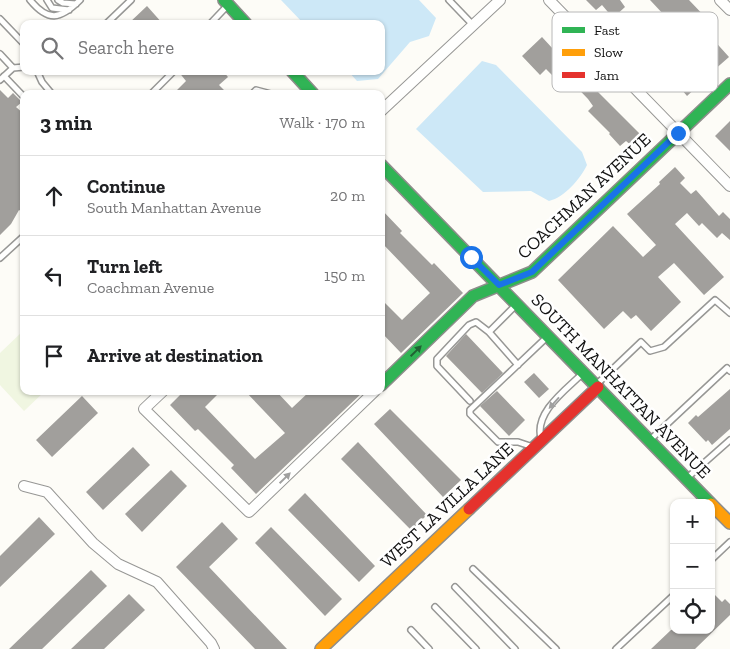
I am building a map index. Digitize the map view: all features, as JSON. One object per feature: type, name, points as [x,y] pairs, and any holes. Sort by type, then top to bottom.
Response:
[{"type":"street","points":[[385,108],[500,0]]},
{"type":"street","points":[[549,0],[561,12]]},
{"type":"street","points":[[720,0],[730,10]]},
{"type":"street","points":[[226,2],[242,20]]},
{"type":"street","points":[[296,75],[310,90]]},
{"type":"street","name":"COACHMAN AVENUE","points":[[385,381],[473,296],[532,272],[730,84]]},
{"type":"street","points":[[638,92],[730,186]]},
{"type":"street","name":"SOUTH MANHATTAN AVENUE","points":[[385,173],[499,285],[707,499]]},
{"type":"street","name":"WEST LA VILLA LANE","points":[[321,649],[597,386]]},
{"type":"street","points":[[159,395],[144,409],[250,512],[371,395]]},
{"type":"street","points":[[24,486],[46,492],[94,543],[118,564],[157,582],[206,636],[214,649]]},
{"type":"street","name":"SOUTH MANHATTAN AVENUE","points":[[715,507],[730,523]]},
{"type":"lane","points":[[30,0],[42,14],[49,17],[69,10],[78,2]]},
{"type":"lane","points":[[47,0],[52,8],[69,10]]},
{"type":"lane","points":[[58,0],[63,3],[78,2]]},
{"type":"lane","points":[[110,20],[131,0]]},
{"type":"lane","points":[[449,0],[473,25]]},
{"type":"lane","points":[[213,20],[226,2]]},
{"type":"lane","points":[[0,19],[20,40]]},
{"type":"lane","points":[[0,54],[13,68]]},
{"type":"lane","points":[[20,67],[13,68],[2,78],[20,94]]},
{"type":"lane","points":[[39,75],[49,90]]},
{"type":"lane","points":[[154,90],[170,75]]},
{"type":"lane","points":[[0,258],[20,240]]},
{"type":"lane","points":[[597,386],[641,342],[650,351],[664,347],[715,300],[730,313]]},
{"type":"lane","points":[[489,332],[517,304]]},
{"type":"lane","points":[[470,401],[437,366],[437,359],[469,325],[476,322],[489,332],[518,365]]},
{"type":"lane","points":[[548,336],[470,410],[470,414],[498,442],[538,444],[542,418],[583,372]]},
{"type":"lane","points":[[649,440],[726,368],[730,371]]},
{"type":"lane","points":[[687,479],[730,440]]},
{"type":"lane","points":[[715,556],[730,542]]},
{"type":"lane","points":[[473,569],[556,649]]},
{"type":"lane","points":[[455,587],[515,649]]},
{"type":"lane","points":[[616,649],[670,599]]},
{"type":"lane","points":[[435,607],[476,649]]},
{"type":"lane","points":[[411,630],[430,649]]},
{"type":"green space","points":[[20,334],[20,395],[41,395],[24,411],[0,385],[0,353]]},
{"type":"water","points":[[281,0],[419,0],[436,18],[429,36],[410,42],[385,71],[385,20],[300,20]]},
{"type":"water","points":[[482,61],[496,65],[582,152],[587,165],[571,187],[561,196],[549,201],[531,191],[483,192],[416,129]]},
{"type":"water","points":[[352,75],[381,75],[378,79],[357,81]]},
{"type":"building","points":[[586,0],[620,0],[625,7],[620,12],[608,12],[602,5],[596,10]]},
{"type":"building","points":[[650,0],[689,0],[700,12],[661,12]]},
{"type":"building","points":[[147,6],[159,20],[132,20]]},
{"type":"building","points":[[542,37],[552,48],[552,75],[546,69],[540,75],[522,56]]},
{"type":"building","points":[[718,45],[729,57],[718,67]]},
{"type":"building","points":[[181,75],[226,75],[228,77],[219,85],[224,90],[177,90],[186,81]]},
{"type":"building","points":[[0,90],[8,98],[13,93],[20,100],[20,104],[16,107],[20,110],[20,211],[11,224],[0,235]]},
{"type":"building","points":[[581,92],[598,92],[642,136],[632,146],[626,141],[620,146],[588,111],[593,106]]},
{"type":"building","points":[[730,121],[730,151],[715,136]]},
{"type":"building","points":[[675,167],[685,178],[680,183],[691,194],[696,190],[719,216],[723,212],[730,219],[730,240],[722,233],[717,238],[702,223],[699,226],[687,213],[675,224],[724,277],[704,295],[674,263],[658,277],[681,302],[651,331],[636,315],[631,319],[623,311],[604,329],[558,280],[613,226],[643,257],[656,245],[627,214],[660,184],[659,182]]},
{"type":"building","points":[[385,213],[402,231],[400,233],[432,265],[434,263],[463,293],[401,353],[385,336],[385,303],[402,320],[430,293],[385,246]]},
{"type":"building","points":[[466,334],[503,373],[482,393],[446,356]]},
{"type":"building","points":[[534,373],[549,389],[539,398],[524,382]]},
{"type":"building","points":[[730,389],[730,429],[712,445],[708,440],[706,442],[688,423],[696,415],[698,417]]},
{"type":"building","points":[[497,391],[525,420],[509,436],[480,406]]},
{"type":"building","points":[[180,395],[217,395],[205,407],[255,459],[285,433],[249,395],[280,395],[292,408],[306,395],[360,395],[256,494],[231,468],[234,465],[198,429],[195,431],[170,405]]},
{"type":"building","points":[[82,396],[98,413],[52,457],[36,440]]},
{"type":"building","points":[[390,409],[461,480],[443,497],[374,424]]},
{"type":"building","points":[[358,442],[427,515],[411,530],[341,459]]},
{"type":"building","points":[[133,447],[150,465],[103,510],[86,492]]},
{"type":"building","points":[[171,470],[187,486],[142,532],[125,514]]},
{"type":"building","points":[[305,493],[375,566],[359,582],[288,510]]},
{"type":"building","points":[[39,517],[55,534],[0,587],[0,556]]},
{"type":"building","points":[[222,522],[238,539],[209,567],[287,649],[255,649],[176,567]]},
{"type":"building","points":[[271,527],[342,599],[325,616],[255,543]]},
{"type":"building","points":[[91,570],[107,586],[42,649],[9,649]]},
{"type":"building","points":[[129,594],[145,610],[104,649],[71,649]]},
{"type":"building","points":[[715,595],[722,602],[725,599],[730,604],[730,615],[715,630]]},
{"type":"building","points":[[670,631],[670,634],[710,634],[695,649],[651,649]]},
{"type":"traffic: fast","points":[[224,0],[242,20]]},
{"type":"traffic: fast","points":[[296,75],[309,90]]},
{"type":"traffic: fast","points":[[385,381],[473,296],[532,272],[730,84]]},
{"type":"traffic: fast","points":[[385,169],[706,499]]},
{"type":"traffic: slow","points":[[715,508],[730,523]]},
{"type":"traffic: slow","points":[[321,649],[469,509]]},
{"type":"traffic: jam","points":[[469,509],[598,387]]},
{"type":"route","points":[[471,257],[499,285],[532,272],[678,133]]}]
